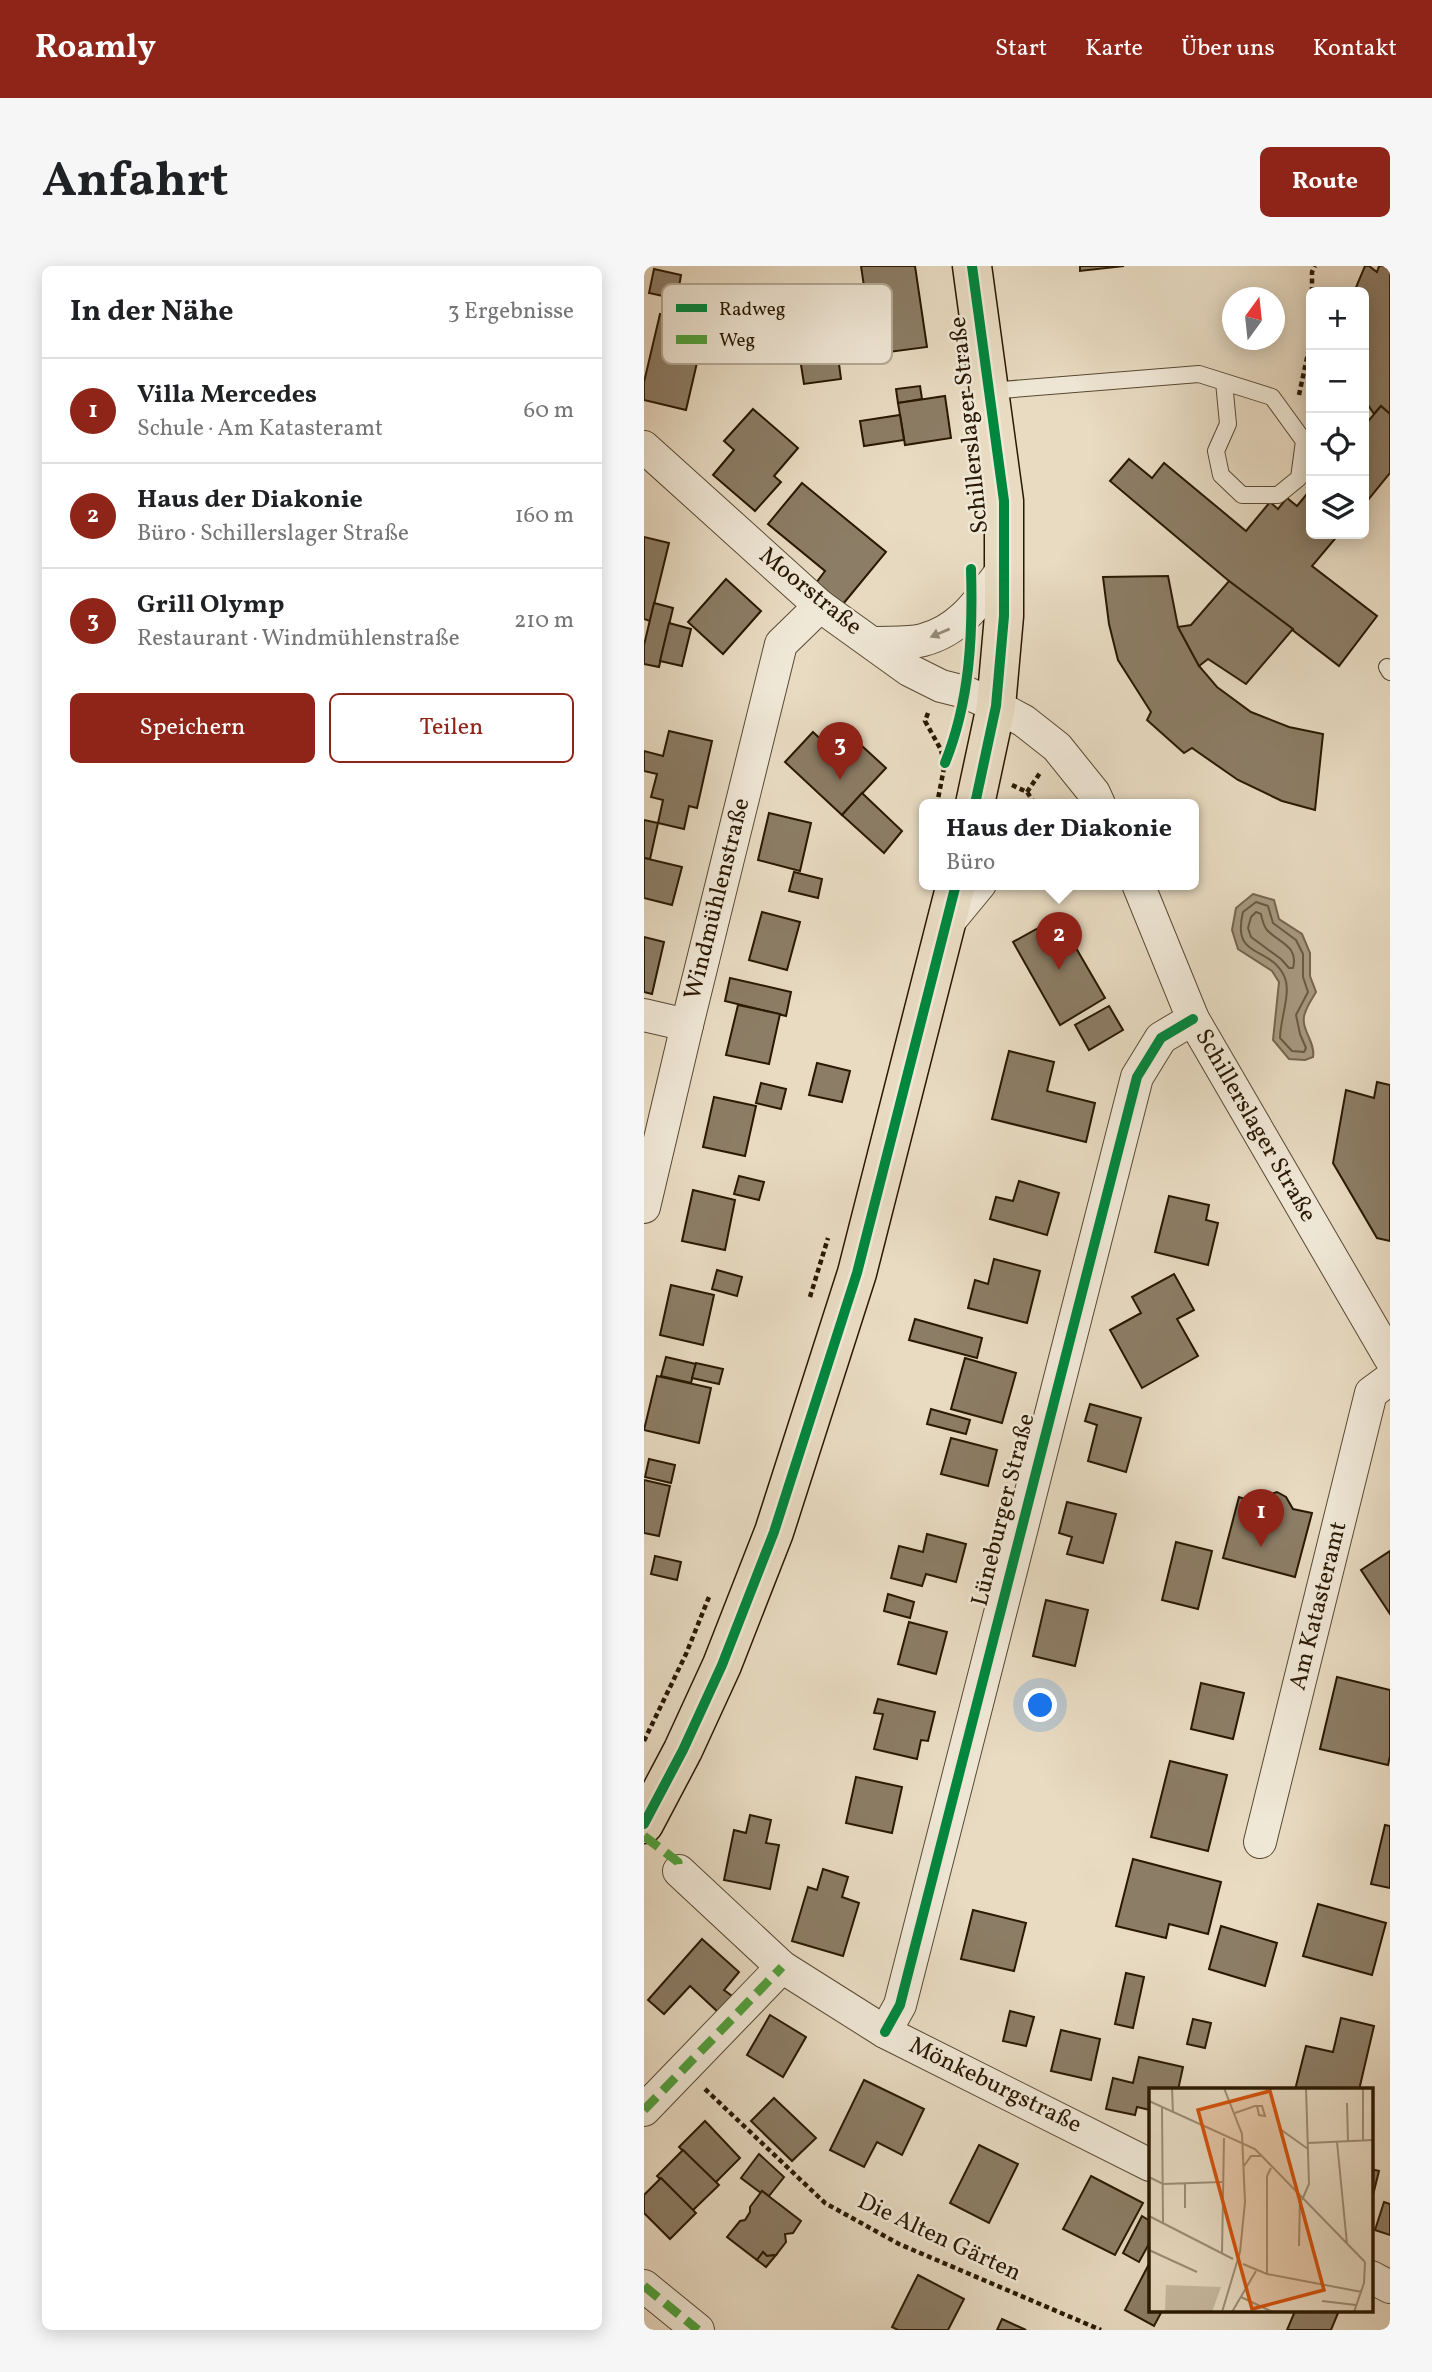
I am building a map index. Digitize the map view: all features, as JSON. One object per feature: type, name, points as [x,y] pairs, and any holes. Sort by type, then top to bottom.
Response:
[{"type":"main road","name":"Schillerslager Straße","points":[[972,266],[1004,501],[1004,616],[996,706],[976,799]]},
{"type":"main road","points":[[644,1824],[683,1750],[722,1665],[774,1532],[857,1272],[955,890]]},
{"type":"street","name":"Moorstraße","points":[[644,447],[820,606],[909,670],[941,686],[965,692],[996,706]]},
{"type":"street","points":[[873,643],[922,641],[953,628],[972,611],[1004,568]]},
{"type":"street","name":"Windmühlenstraße","points":[[644,1207],[781,644],[820,606]]},
{"type":"street","points":[[996,706],[1024,721],[1057,747],[1097,799]]},
{"type":"street","points":[[946,925],[975,890]]},
{"type":"street","name":"Schillerslager Straße","points":[[1140,890],[1193,1019],[1390,1358]]},
{"type":"street","points":[[644,1015],[687,1025]]},
{"type":"street","name":"Lüneburger Straße","points":[[885,2032],[900,2005],[1137,1077],[1161,1038],[1193,1019]]},
{"type":"street","name":"Am Katasteramt","points":[[1260,1842],[1371,1393],[1390,1379]]},
{"type":"street","name":"Mönkeburgstraße","points":[[679,1871],[782,1968],[885,2032],[1149,2164]]},
{"type":"street","points":[[644,2110],[782,1968]]},
{"type":"street","points":[[1373,2278],[1390,2287]]},
{"type":"street","points":[[644,2286],[698,2330]]},
{"type":"lane","points":[[989,391],[1199,374],[1272,397],[1304,441],[1299,478],[1278,495],[1242,495],[1221,475],[1216,451],[1228,425],[1224,382]]},
{"type":"path","points":[[1312,287],[1312,272],[1315,266]]},
{"type":"path","points":[[1284,413],[1298,396],[1309,350]]},
{"type":"path","points":[[938,799],[944,763],[954,741]]},
{"type":"path","points":[[1015,786],[1027,792],[1032,799]]},
{"type":"path","points":[[807,1307],[830,1228]]},
{"type":"path","points":[[644,1741],[686,1654],[710,1593]]},
{"type":"water","points":[[1253,894],[1274,900],[1279,919],[1302,934],[1310,953],[1310,976],[1316,992],[1307,1008],[1304,1024],[1313,1057],[1305,1060],[1289,1059],[1273,1040],[1279,982],[1272,971],[1238,949],[1232,930],[1236,908]]},
{"type":"building","points":[[861,266],[915,266],[927,347],[892,352],[892,284],[864,284]]},
{"type":"building","points":[[1080,266],[1124,266],[1080,271]]},
{"type":"building","points":[[1365,266],[1377,272],[1379,266],[1390,266],[1390,414],[1381,406],[1374,414],[1369,406],[1369,287],[1356,287]]},
{"type":"building","points":[[654,269],[681,275],[680,284],[662,284],[662,296],[649,293]]},
{"type":"building","points":[[662,314],[662,364],[697,364],[686,410],[644,400],[644,382]]},
{"type":"building","points":[[801,364],[839,364],[841,379],[804,384]]},
{"type":"building","points":[[920,386],[922,399],[898,403],[896,389]]},
{"type":"building","points":[[945,396],[951,438],[905,445],[898,403]]},
{"type":"building","points":[[1381,406],[1390,414],[1390,473],[1369,499],[1369,476],[1369,420]]},
{"type":"building","points":[[753,409],[798,448],[774,476],[781,482],[755,511],[713,475],[734,450],[724,441]]},
{"type":"building","points":[[900,415],[904,440],[864,446],[860,421]]},
{"type":"building","points":[[1129,459],[1152,478],[1164,463],[1246,531],[1270,502],[1278,509],[1287,498],[1297,506],[1306,495],[1306,539],[1335,539],[1312,566],[1377,616],[1339,666],[1229,581],[1110,481]]},
{"type":"building","points":[[802,483],[886,552],[843,604],[816,583],[825,571],[768,524]]},
{"type":"building","points":[[644,537],[669,543],[650,621],[644,619]]},
{"type":"building","points":[[1168,576],[1178,627],[1199,666],[1217,687],[1251,712],[1289,727],[1323,734],[1315,810],[1282,801],[1238,780],[1192,748],[1184,753],[1147,720],[1151,712],[1118,660],[1109,624],[1103,577]]},
{"type":"building","points":[[726,579],[761,611],[723,654],[688,622]]},
{"type":"building","points":[[1229,581],[1293,629],[1246,684],[1208,659],[1199,666],[1178,627],[1191,625]]},
{"type":"building","points":[[654,603],[673,608],[659,667],[644,664],[644,645]]},
{"type":"building","points":[[669,623],[691,629],[682,666],[660,661]]},
{"type":"building","points":[[669,731],[712,741],[697,808],[689,806],[684,829],[658,823],[663,800],[651,797],[657,774],[644,771],[644,751],[663,756]]},
{"type":"building","points":[[813,732],[830,748],[842,735],[859,750],[862,746],[886,768],[842,815],[785,762]]},
{"type":"building","points":[[862,793],[902,831],[884,853],[842,815]]},
{"type":"building","points":[[769,813],[811,823],[800,871],[758,860]]},
{"type":"building","points":[[644,820],[658,823],[650,859],[644,858]]},
{"type":"building","points":[[644,858],[682,867],[672,905],[644,898]]},
{"type":"building","points":[[794,872],[822,879],[818,898],[789,891]]},
{"type":"building","points":[[762,912],[800,922],[787,970],[749,960]]},
{"type":"building","points":[[1058,917],[1105,998],[1060,1025],[1013,942]]},
{"type":"building","points":[[644,937],[664,942],[652,994],[644,992]]},
{"type":"building","points":[[730,978],[791,992],[786,1016],[725,1001]]},
{"type":"building","points":[[738,1005],[780,1014],[769,1064],[726,1055]]},
{"type":"building","points":[[1109,1006],[1123,1030],[1089,1050],[1075,1025]]},
{"type":"building","points":[[1009,1051],[1054,1062],[1047,1091],[1095,1103],[1086,1142],[992,1119]]},
{"type":"building","points":[[817,1063],[850,1071],[842,1102],[809,1095]]},
{"type":"building","points":[[1377,1082],[1390,1085],[1390,1241],[1377,1238],[1333,1163],[1346,1090],[1374,1098]]},
{"type":"building","points":[[761,1083],[786,1089],[781,1109],[756,1103]]},
{"type":"building","points":[[714,1097],[756,1106],[745,1156],[703,1147]]},
{"type":"building","points":[[739,1176],[764,1182],[759,1200],[734,1194]]},
{"type":"building","points":[[1019,1181],[1059,1193],[1047,1235],[990,1219],[996,1197],[1013,1201]]},
{"type":"building","points":[[693,1190],[735,1200],[725,1250],[682,1241]]},
{"type":"building","points":[[1169,1196],[1209,1205],[1206,1220],[1218,1223],[1208,1265],[1155,1252]]},
{"type":"building","points":[[994,1259],[1040,1271],[1027,1323],[968,1308],[975,1280],[988,1284]]},
{"type":"building","points":[[717,1270],[742,1277],[737,1296],[712,1289]]},
{"type":"building","points":[[1174,1274],[1194,1310],[1177,1319],[1198,1356],[1142,1388],[1110,1330],[1141,1313],[1132,1297]]},
{"type":"building","points":[[671,1285],[714,1295],[703,1345],[660,1335]]},
{"type":"building","points":[[915,1319],[982,1338],[977,1358],[909,1340]]},
{"type":"building","points":[[666,1357],[696,1364],[691,1383],[661,1376]]},
{"type":"building","points":[[965,1358],[1016,1373],[1002,1423],[951,1409]]},
{"type":"building","points":[[696,1363],[723,1369],[719,1384],[692,1378]]},
{"type":"building","points":[[657,1376],[711,1388],[699,1443],[644,1430]]},
{"type":"building","points":[[1090,1404],[1141,1418],[1126,1472],[1088,1461],[1097,1425],[1085,1421]]},
{"type":"building","points":[[931,1409],[970,1420],[966,1434],[927,1424]]},
{"type":"building","points":[[951,1438],[997,1450],[988,1486],[941,1474]]},
{"type":"building","points":[[649,1459],[675,1465],[671,1483],[645,1477]]},
{"type":"building","points":[[644,1480],[670,1486],[659,1536],[644,1533]]},
{"type":"building","points":[[1277,1492],[1286,1497],[1293,1509],[1312,1513],[1295,1577],[1223,1558],[1239,1497],[1260,1504],[1265,1496]]},
{"type":"building","points":[[1067,1502],[1116,1514],[1103,1563],[1067,1554],[1072,1537],[1059,1533]]},
{"type":"building","points":[[927,1534],[966,1544],[956,1582],[926,1574],[922,1586],[891,1578],[899,1546],[923,1552]]},
{"type":"building","points":[[1176,1542],[1212,1551],[1198,1609],[1162,1600]]},
{"type":"building","points":[[1390,1551],[1390,1614],[1361,1570]]},
{"type":"building","points":[[655,1556],[681,1562],[677,1580],[651,1574]]},
{"type":"building","points":[[888,1594],[914,1602],[910,1618],[884,1611]]},
{"type":"building","points":[[1046,1600],[1088,1610],[1075,1666],[1033,1656]]},
{"type":"building","points":[[909,1622],[947,1632],[936,1674],[898,1664]]},
{"type":"building","points":[[1337,1677],[1390,1690],[1388,1765],[1320,1749]]},
{"type":"building","points":[[1201,1683],[1244,1693],[1233,1739],[1191,1729]]},
{"type":"building","points":[[878,1699],[935,1712],[928,1741],[921,1740],[917,1759],[874,1749],[883,1714],[874,1713]]},
{"type":"building","points":[[1170,1761],[1227,1775],[1208,1851],[1151,1837]]},
{"type":"building","points":[[856,1777],[902,1787],[892,1833],[846,1823]]},
{"type":"building","points":[[750,1815],[771,1820],[766,1843],[779,1845],[770,1889],[724,1880],[734,1830],[746,1833]]},
{"type":"building","points":[[1385,1825],[1390,1826],[1390,1888],[1371,1884]]},
{"type":"building","points":[[1133,1859],[1221,1882],[1208,1934],[1169,1924],[1166,1938],[1116,1926]]},
{"type":"building","points":[[823,1869],[848,1877],[842,1897],[859,1903],[843,1956],[792,1941],[808,1887],[817,1890]]},
{"type":"building","points":[[1318,1904],[1386,1923],[1372,1975],[1303,1956]]},
{"type":"building","points":[[973,1910],[1026,1923],[1014,1971],[961,1959]]},
{"type":"building","points":[[1221,1926],[1277,1943],[1265,1986],[1209,1969]]},
{"type":"building","points":[[702,1939],[739,1972],[724,1990],[732,1996],[718,2012],[690,1986],[664,2014],[648,2000]]},
{"type":"building","points":[[1126,1973],[1144,1977],[1133,2028],[1115,2024]]},
{"type":"building","points":[[1010,2011],[1034,2017],[1026,2046],[1003,2041]]},
{"type":"building","points":[[770,2015],[806,2037],[783,2077],[747,2055]]},
{"type":"building","points":[[1341,2018],[1374,2026],[1359,2088],[1296,2088],[1306,2046],[1333,2052]]},
{"type":"building","points":[[1193,2019],[1211,2023],[1205,2048],[1187,2044]]},
{"type":"building","points":[[1061,2030],[1100,2039],[1091,2080],[1051,2071]]},
{"type":"building","points":[[1139,2057],[1183,2067],[1178,2088],[1149,2088],[1149,2110],[1137,2107],[1135,2115],[1106,2109],[1113,2078],[1133,2083]]},
{"type":"building","points":[[864,2080],[924,2109],[902,2155],[877,2142],[864,2167],[830,2150]]},
{"type":"building","points":[[774,2098],[816,2138],[792,2161],[751,2121]]},
{"type":"building","points":[[705,2121],[740,2158],[715,2183],[679,2147]]},
{"type":"building","points":[[979,2145],[1018,2164],[989,2223],[950,2203]]},
{"type":"building","points":[[683,2150],[719,2185],[692,2211],[657,2176]]},
{"type":"building","points":[[759,2154],[784,2177],[769,2196],[741,2178]]},
{"type":"building","points":[[1373,2170],[1379,2171],[1373,2195]]},
{"type":"building","points":[[1091,2176],[1143,2203],[1115,2255],[1063,2229]]},
{"type":"building","points":[[661,2178],[696,2213],[670,2239],[644,2213],[644,2195]]},
{"type":"building","points":[[762,2191],[801,2221],[793,2233],[785,2234],[786,2242],[776,2255],[767,2256],[763,2252],[757,2260],[727,2237],[740,2221],[745,2220],[750,2207]]},
{"type":"building","points":[[1384,2202],[1390,2204],[1390,2235],[1375,2230]]},
{"type":"building","points":[[1142,2216],[1149,2220],[1149,2244],[1139,2262],[1123,2253]]},
{"type":"building","points":[[763,2252],[767,2256],[776,2255],[766,2267],[757,2260]]},
{"type":"building","points":[[1149,2264],[1149,2312],[1161,2312],[1154,2326],[1125,2310]]},
{"type":"building","points":[[918,2275],[964,2299],[948,2330],[898,2330],[892,2327]]},
{"type":"building","points":[[1295,2312],[1338,2313],[1331,2330],[1287,2330]]},
{"type":"building","points":[[1002,2319],[1026,2330],[997,2330]]},
{"type":"marked path","points":[[644,1836],[678,1862],[679,1871]]},
{"type":"marked path","points":[[644,2110],[782,1967]]},
{"type":"marked path","points":[[644,2286],[698,2330]]},
{"type":"cycle path","points":[[972,266],[1004,501],[1004,616],[996,706],[976,799]]},
{"type":"cycle path","points":[[945,763],[965,692],[970,643],[971,569]]},
{"type":"cycle path","points":[[644,1824],[683,1750],[722,1665],[774,1532],[857,1273],[954,890]]},
{"type":"cycle path","points":[[885,2032],[900,2005],[1137,1077],[1161,1038],[1193,1019]]},
{"type":"place","name":"Grill Olymp","points":[[840,780]]},
{"type":"place","name":"Haus der Diakonie","points":[[1059,970]]},
{"type":"place","name":"Villa Mercedes","points":[[1261,1547]]}]
